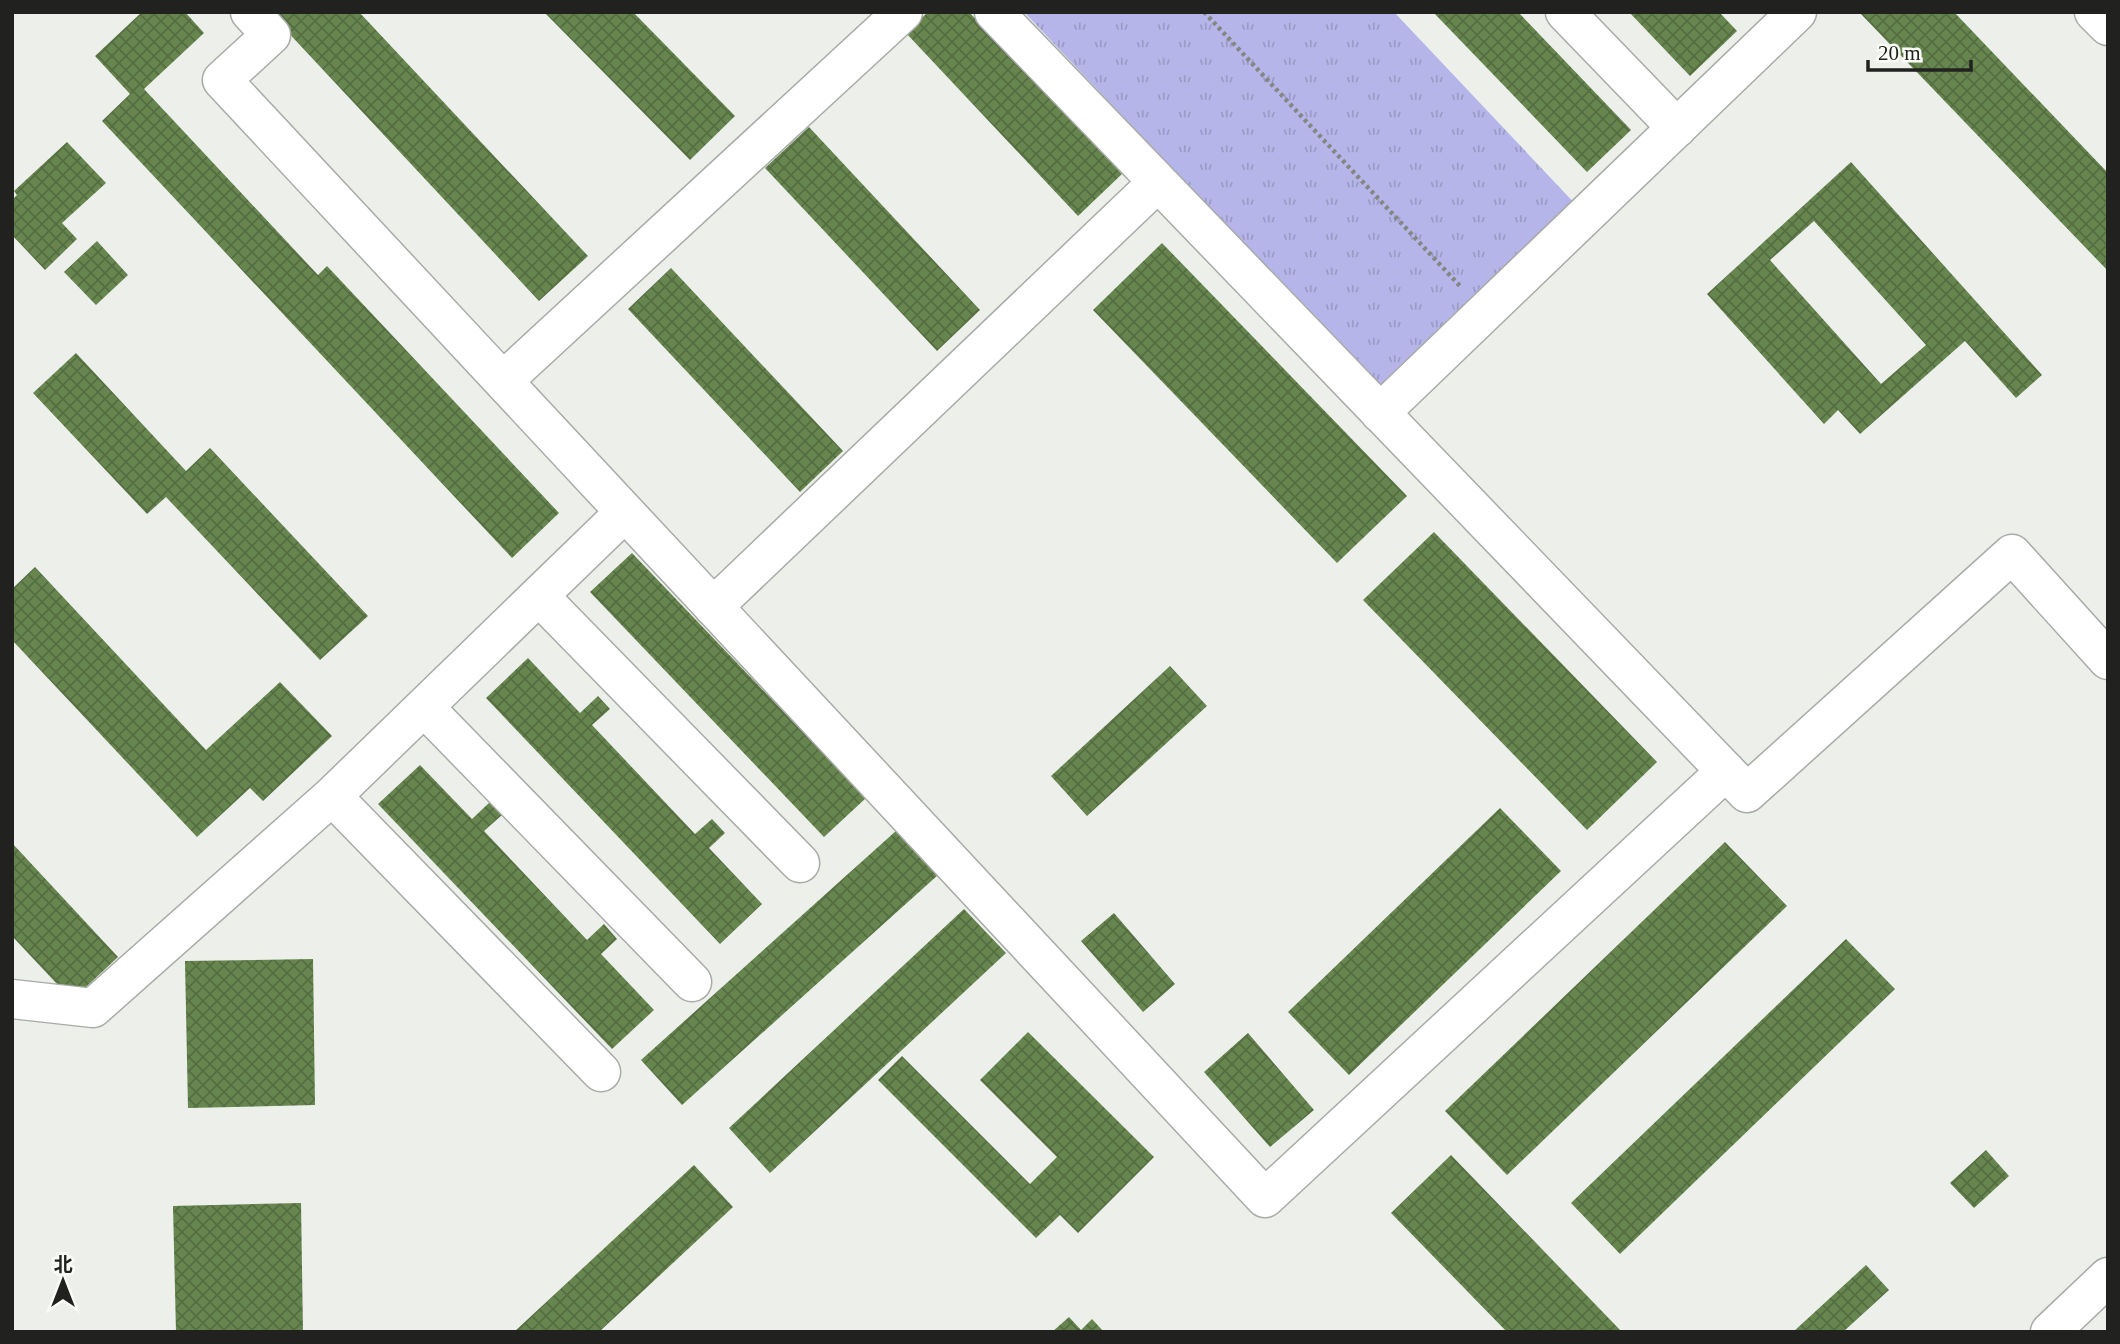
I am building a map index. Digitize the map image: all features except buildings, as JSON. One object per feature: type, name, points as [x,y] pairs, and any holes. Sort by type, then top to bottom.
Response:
[{"type":"street","points":[[250,12],[271,35],[222,80],[1265,1198],[1726,771]]},
{"type":"street","points":[[503,381],[903,12]]},
{"type":"street","points":[[995,12],[1746,793],[2012,554],[2108,660]]},
{"type":"street","points":[[1564,12],[1677,128]]},
{"type":"street","points":[[2094,12],[2108,26]]},
{"type":"street","points":[[1380,413],[1677,128],[1776,19]]},
{"type":"street","points":[[713,607],[1158,182]]},
{"type":"street","points":[[12,999],[93,1009],[332,796],[625,512]]},
{"type":"street","points":[[540,596],[800,863]]},
{"type":"street","points":[[424,707],[692,982]]},
{"type":"street","points":[[332,796],[601,1072]]},
{"type":"street","points":[[2050,1332],[2108,1278]]},
{"type":"path","points":[[1204,12],[1484,313]]},
{"type":"green space","points":[[1024,12],[1394,12],[1579,208],[1383,392]]}]
